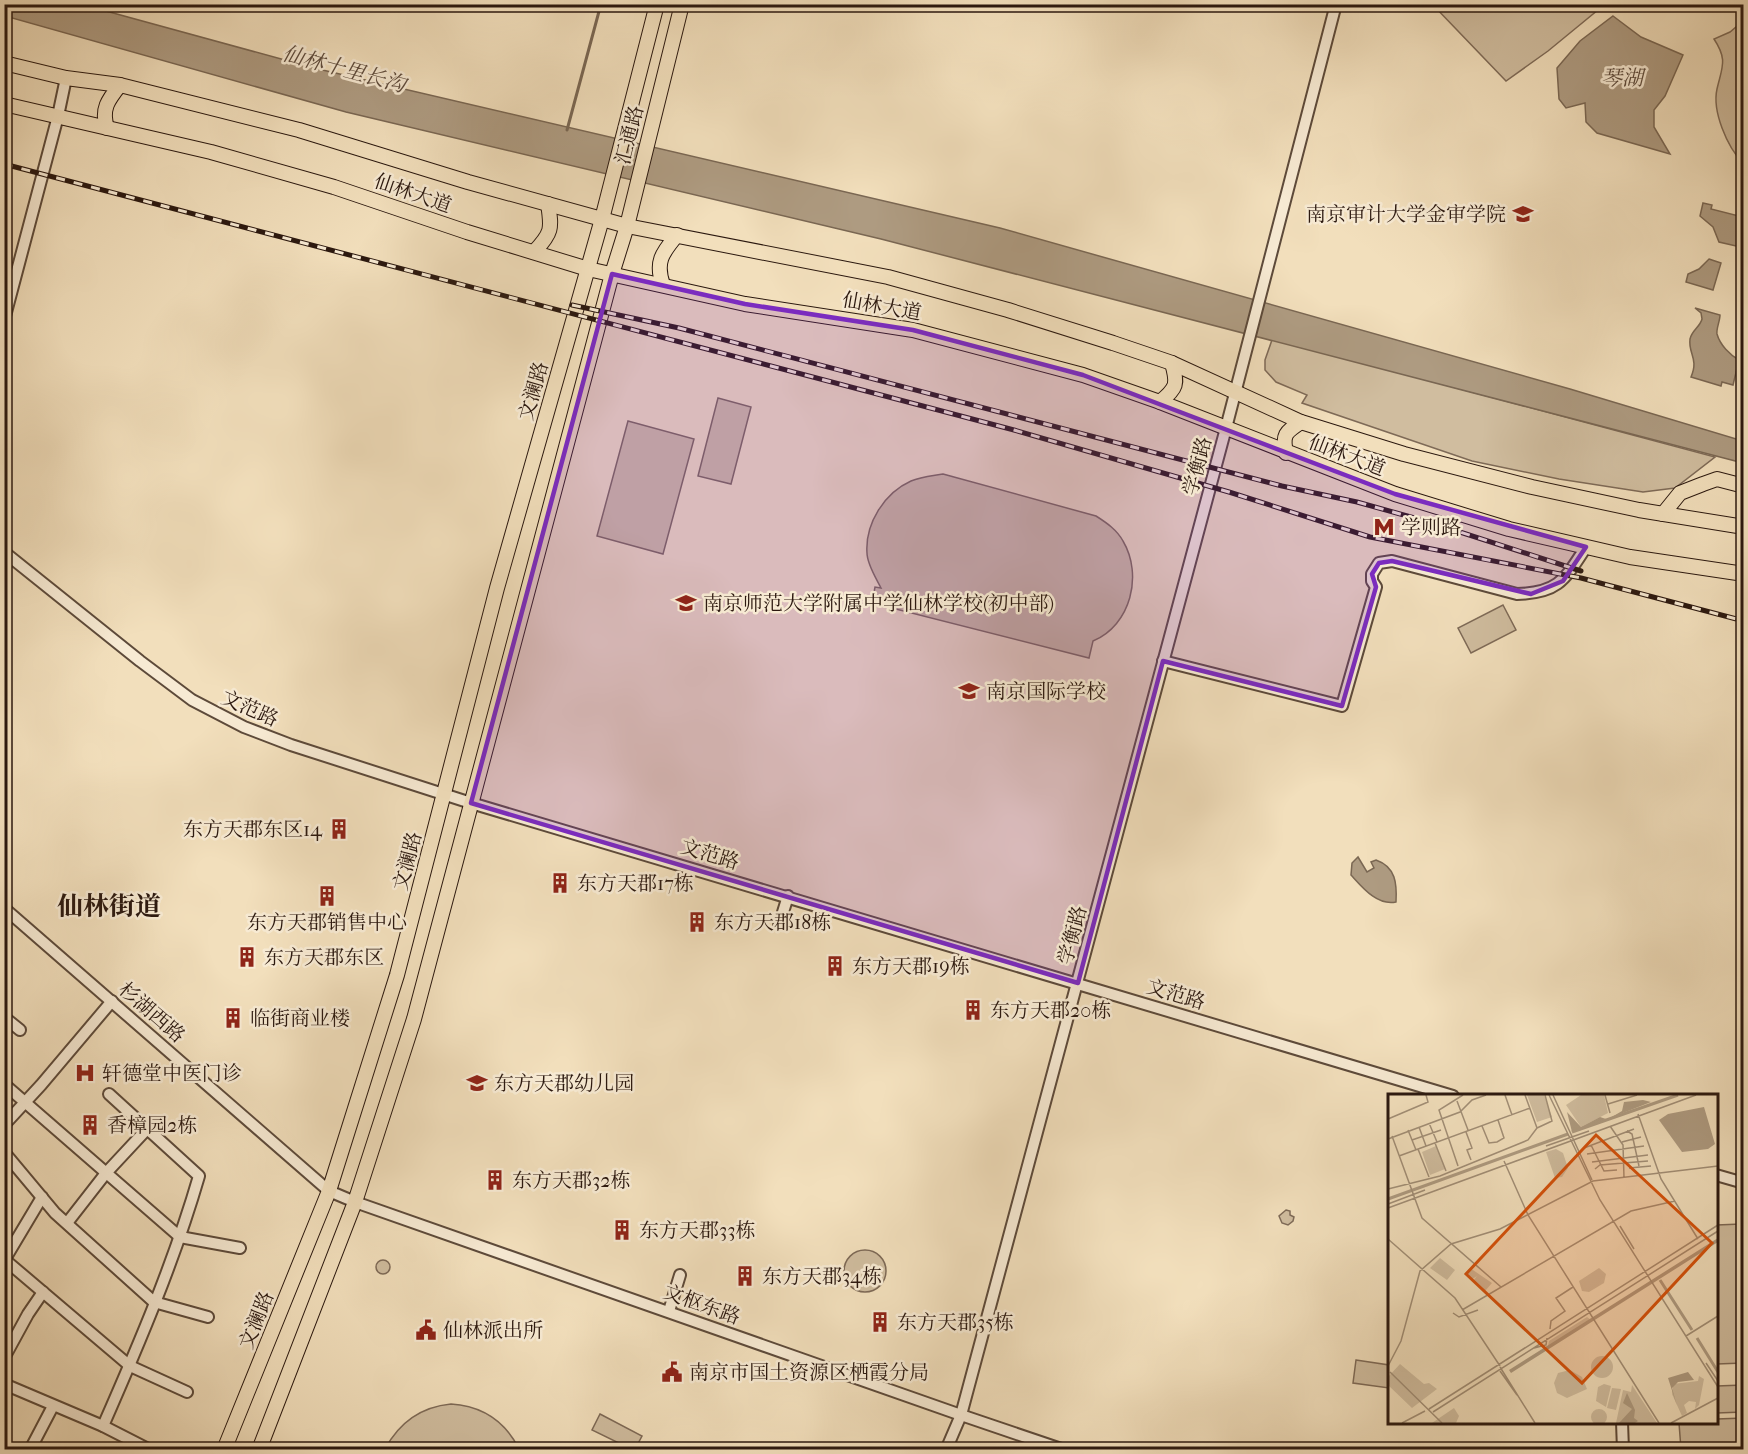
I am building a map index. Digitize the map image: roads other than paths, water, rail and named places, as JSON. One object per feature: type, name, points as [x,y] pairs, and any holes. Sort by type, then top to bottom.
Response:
[{"type":"main road","name":"汇通路","points":[[588,269],[657,4]]},
{"type":"main road","name":"汇通路","points":[[612,274],[627,226],[682,4]]},
{"type":"main road","name":"仙林大道","points":[[4,63],[66,78],[120,85],[299,130],[468,182],[627,226],[888,277],[1008,310],[1172,363],[1301,422],[1404,454],[1476,474],[1663,514],[1743,527]]},
{"type":"main road","points":[[107,128],[104,115],[107,101],[120,85]]},
{"type":"main road","name":"仙林大道","points":[[4,104],[211,152],[334,187],[467,232],[588,269],[745,304],[913,330],[1083,375],[1160,402],[1395,494],[1509,529],[1630,557],[1743,574]]},
{"type":"main road","points":[[534,252],[547,238],[551,223],[548,204]]},
{"type":"main road","points":[[663,285],[658,272],[662,254],[677,235]]},
{"type":"main road","name":"文澜路","points":[[224,1449],[329,1191],[397,975],[497,588],[588,269]]},
{"type":"main road","points":[[258,1449],[355,1202],[414,1019],[612,274]]},
{"type":"main road","points":[[1160,402],[1173,391],[1176,378],[1172,363]]},
{"type":"main road","points":[[1286,453],[1283,440],[1287,431],[1301,422]]},
{"type":"main road","points":[[1663,514],[1680,493],[1717,479],[1743,486]]},
{"type":"street","points":[[1226,428],[1242,359],[1336,4]]},
{"type":"street","points":[[4,320],[66,78]]},
{"type":"street","name":"学衡路","points":[[946,1449],[961,1415],[1226,428]]},
{"type":"street","points":[[1163,660],[1342,706],[1376,587],[1371,574],[1378,563],[1392,561],[1517,594],[1531,594],[1563,581],[1586,547]]},
{"type":"street","name":"文范路","points":[[4,552],[192,700],[244,727],[291,745],[471,802],[1450,1094]]},
{"type":"street","points":[[779,925],[788,896]]},
{"type":"street","name":"杉湖西路","points":[[4,908],[329,1191]]},
{"type":"street","points":[[4,1125],[112,1001]]},
{"type":"street","points":[[4,1017],[20,1030]]},
{"type":"street","points":[[4,1084],[180,1237],[240,1248]]},
{"type":"street","points":[[103,1426],[130,1366],[180,1237],[199,1176],[109,1094]]},
{"type":"street","points":[[67,1223],[106,1173],[147,1129]]},
{"type":"street","points":[[4,1152],[67,1223],[154,1302],[208,1317]]},
{"type":"street","points":[[1718,1176],[1743,1184]]},
{"type":"street","name":"文枢东路","points":[[329,1191],[961,1415],[1064,1449]]},
{"type":"street","points":[[42,1197],[5,1259],[130,1366],[187,1392]]},
{"type":"street","points":[[669,1311],[680,1275]]},
{"type":"street","points":[[4,1358],[43,1292]]},
{"type":"street","points":[[4,1384],[103,1426],[150,1449]]},
{"type":"street","points":[[32,1446],[53,1406]]},
{"type":"street","points":[[1622,1424],[1623,1449]]},
{"type":"water","points":[[4,5],[84,5],[314,68],[1000,228],[1570,389],[1743,441],[1743,463],[881,239],[346,112],[5,16]]},
{"type":"water","name":"琴湖","points":[[1613,16],[1641,37],[1683,55],[1665,96],[1654,110],[1654,127],[1670,154],[1597,133],[1586,122],[1585,103],[1566,108],[1559,99],[1557,68],[1580,41]]},
{"type":"water","points":[[1703,203],[1712,205],[1711,209],[1743,217],[1742,233],[1736,246],[1719,242],[1713,227],[1700,216]]},
{"type":"water","points":[[1709,259],[1721,263],[1713,290],[1686,282],[1688,274],[1699,269]]},
{"type":"water","points":[[1695,308],[1720,315],[1718,338],[1726,349],[1739,360],[1733,385],[1722,382],[1721,386],[1691,377],[1694,361],[1690,339],[1702,319],[1701,313]]},
{"type":"water","points":[[1358,857],[1367,872],[1374,868],[1371,862],[1376,860],[1388,867],[1394,877],[1396,902],[1376,898],[1351,875],[1352,863]]},
{"type":"waterway","points":[[567,130],[601,4]]},
{"type":"railway","points":[[4,164],[1014,430],[1229,492],[1370,537],[1581,578],[1744,621]]},
{"type":"railway","points":[[572,305],[679,328],[1282,486],[1357,502],[1429,522],[1581,571]]},
{"type":"place","name":"南京审计大学金审学院","points":[[1523,214]]},
{"type":"place","name":"学则路","points":[[1384,527]]},
{"type":"place","name":"南京师范大学附属中学仙林学校(初中部)","points":[[686,603]]},
{"type":"place","name":"南京国际学校","points":[[969,691]]},
{"type":"place","name":"东方天郡东区14","points":[[339,829]]},
{"type":"place","name":"东方天郡17栋","points":[[560,883]]},
{"type":"place","name":"东方天郡销售中心","points":[[327,896]]},
{"type":"place","name":"东方天郡18栋","points":[[697,922]]},
{"type":"place","name":"东方天郡东区","points":[[247,957]]},
{"type":"place","name":"东方天郡19栋","points":[[835,966]]},
{"type":"place","name":"东方天郡20栋","points":[[973,1010]]},
{"type":"place","name":"临街商业楼","points":[[233,1018]]},
{"type":"place","name":"轩德堂中医门诊","points":[[85,1073]]},
{"type":"place","name":"东方天郡幼儿园","points":[[477,1083]]},
{"type":"place","name":"香樟园2栋","points":[[90,1125]]},
{"type":"place","name":"东方天郡32栋","points":[[495,1180]]},
{"type":"place","name":"东方天郡33栋","points":[[622,1230]]},
{"type":"place","name":"东方天郡34栋","points":[[745,1276]]},
{"type":"place","name":"东方天郡35栋","points":[[880,1322]]},
{"type":"place","name":"仙林派出所","points":[[426,1330]]},
{"type":"place","name":"南京市国土资源区栖霞分局","points":[[672,1372]]},
{"type":"district","name":"仙林街道","points":[[109,906]]},
{"type":"water label","name":"仙林十里长沟","points":[[344,69]]}]
